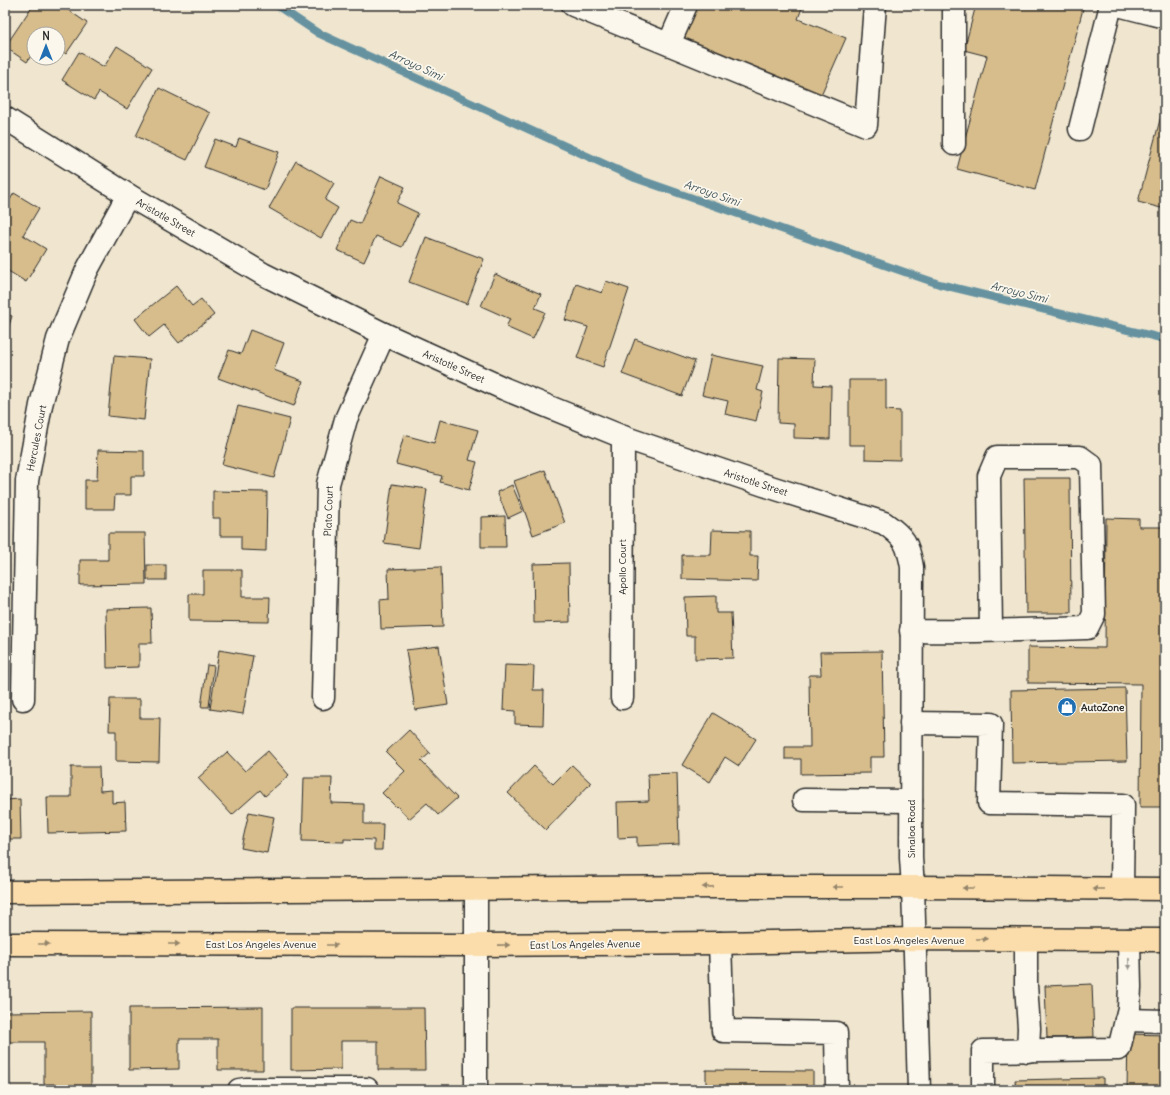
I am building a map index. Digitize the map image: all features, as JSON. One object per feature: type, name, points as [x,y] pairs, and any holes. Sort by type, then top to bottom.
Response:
[{"type":"main road","points":[[5,892],[476,890],[718,887],[1165,889]]},
{"type":"main road","name":"East Los Angeles Avenue","points":[[5,944],[476,945],[720,943],[915,939],[1165,940]]},
{"type":"street","points":[[573,5],[866,125],[875,5]]},
{"type":"street","points":[[669,44],[686,5]]},
{"type":"street","points":[[954,5],[954,144]]},
{"type":"street","points":[[1080,129],[1111,5]]},
{"type":"street","points":[[1118,5],[1165,18]]},
{"type":"street","name":"Aristotle Street","points":[[5,118],[128,195],[264,274],[384,334],[505,389],[623,437],[764,485],[884,523],[899,533],[909,549],[912,567]]},
{"type":"street","name":"Hercules Court","points":[[23,699],[28,481],[41,405],[58,338],[87,270],[128,195]]},
{"type":"street","name":"Plato Court","points":[[323,698],[328,484],[346,419],[384,334]]},
{"type":"street","name":"Apollo Court","points":[[622,698],[623,437]]},
{"type":"street","points":[[911,631],[992,630],[1087,628],[1094,614],[1091,465],[1080,457],[997,457],[989,476],[992,630]]},
{"type":"street","name":"Sinaloa Road","points":[[912,567],[911,858],[915,939],[919,1090]]},
{"type":"street","points":[[911,723],[991,724],[989,803],[1123,805],[1122,889]]},
{"type":"street","points":[[804,800],[911,801]]},
{"type":"street","points":[[476,890],[476,1090]]},
{"type":"street","points":[[1026,940],[1026,985],[1029,1028],[1028,1051]]},
{"type":"street","points":[[983,1090],[983,1051],[1119,1049],[1126,1020],[1130,987],[1129,940]]},
{"type":"street","points":[[720,943],[723,1031],[836,1033],[837,1090]]},
{"type":"street","points":[[1126,1020],[1165,1021]]},
{"type":"street","points":[[239,1090],[367,1089]]},
{"type":"building","points":[[33,5],[61,5],[87,23],[66,54],[66,26],[26,26],[26,61],[5,47]]},
{"type":"building","points":[[688,5],[803,5],[798,19],[846,38],[820,97],[674,36]]},
{"type":"building","points":[[976,5],[1084,5],[1035,190],[957,169],[987,56],[964,50]]},
{"type":"building","points":[[117,46],[152,68],[127,109],[99,92],[94,100],[62,80],[79,52],[104,67]]},
{"type":"building","points":[[159,88],[210,113],[187,160],[136,136]]},
{"type":"building","points":[[1165,101],[1165,209],[1138,202]]},
{"type":"building","points":[[239,138],[279,152],[265,190],[204,167],[215,139],[236,147]]},
{"type":"building","points":[[296,161],[334,183],[325,200],[338,208],[321,238],[269,208]]},
{"type":"building","points":[[381,176],[405,187],[397,203],[418,213],[402,247],[376,236],[364,262],[337,250],[350,220],[360,224]]},
{"type":"building","points":[[14,193],[39,208],[23,235],[46,249],[26,282],[5,269],[5,208]]},
{"type":"building","points":[[426,237],[484,259],[467,304],[409,282]]},
{"type":"building","points":[[495,274],[541,294],[535,308],[545,312],[533,339],[506,327],[510,319],[481,306]]},
{"type":"building","points":[[606,281],[629,289],[603,367],[577,358],[588,327],[565,320],[576,284],[602,293]]},
{"type":"building","points":[[176,286],[192,306],[201,299],[214,315],[179,343],[164,325],[149,337],[135,319]]},
{"type":"building","points":[[5,314],[12,316],[5,338]]},
{"type":"building","points":[[250,330],[284,343],[274,370],[303,381],[294,406],[218,378],[229,350],[241,354]]},
{"type":"building","points":[[635,339],[695,361],[682,396],[622,374]]},
{"type":"building","points":[[711,355],[763,366],[757,390],[763,392],[756,421],[725,414],[728,401],[702,395]]},
{"type":"building","points":[[114,356],[150,359],[144,420],[108,416]]},
{"type":"building","points":[[779,358],[815,359],[814,385],[831,386],[830,439],[794,438],[794,424],[778,423]]},
{"type":"building","points":[[849,380],[886,380],[886,410],[900,411],[900,460],[865,459],[865,445],[849,445]]},
{"type":"building","points":[[238,406],[290,419],[274,478],[222,465]]},
{"type":"building","points":[[440,420],[478,430],[469,460],[477,462],[469,490],[440,482],[442,476],[396,464],[404,435],[434,443]]},
{"type":"building","points":[[98,450],[144,451],[144,476],[131,476],[131,495],[115,495],[114,509],[85,509],[85,480],[97,480]]},
{"type":"building","points":[[545,470],[565,523],[533,535],[514,481]]},
{"type":"building","points":[[1024,478],[1070,478],[1071,613],[1026,613]]},
{"type":"building","points":[[392,484],[427,489],[419,548],[384,543]]},
{"type":"building","points":[[512,485],[523,511],[508,518],[497,492]]},
{"type":"building","points":[[213,491],[267,492],[266,551],[241,550],[241,536],[220,536],[220,518],[213,518]]},
{"type":"building","points":[[505,516],[506,547],[481,547],[481,517]]},
{"type":"building","points":[[1106,518],[1139,519],[1139,527],[1165,527],[1165,807],[1140,807],[1141,684],[1028,683],[1028,647],[1105,648]]},
{"type":"building","points":[[712,530],[750,531],[750,556],[758,556],[757,581],[682,579],[682,555],[711,555]]},
{"type":"building","points":[[108,533],[145,533],[146,584],[80,585],[80,560],[108,560]]},
{"type":"building","points":[[569,563],[570,622],[534,623],[533,564]]},
{"type":"building","points":[[147,565],[166,565],[166,580],[147,580]]},
{"type":"building","points":[[441,567],[443,627],[381,629],[380,600],[389,599],[388,569]]},
{"type":"building","points":[[203,570],[242,570],[242,597],[270,597],[269,622],[189,621],[189,594],[203,594]]},
{"type":"building","points":[[716,596],[716,613],[731,613],[733,658],[695,659],[695,636],[686,636],[685,597]]},
{"type":"building","points":[[151,608],[152,643],[139,643],[139,667],[107,668],[106,609]]},
{"type":"building","points":[[439,646],[448,705],[415,710],[406,650]]},
{"type":"building","points":[[219,650],[253,656],[243,714],[210,709]]},
{"type":"building","points":[[882,651],[884,757],[870,757],[870,773],[801,774],[801,759],[785,759],[785,747],[810,747],[809,675],[821,675],[820,652]]},
{"type":"building","points":[[207,665],[214,666],[209,707],[201,707]]},
{"type":"building","points":[[505,665],[534,666],[533,690],[544,690],[543,725],[515,724],[515,711],[503,710]]},
{"type":"building","points":[[1125,688],[1127,761],[1012,763],[1011,690]]},
{"type":"building","points":[[110,699],[140,699],[140,718],[160,718],[159,762],[116,761],[116,731],[109,731]]},
{"type":"building","points":[[713,713],[756,739],[739,766],[725,757],[710,782],[682,765]]},
{"type":"building","points":[[409,730],[430,753],[421,761],[457,798],[438,815],[427,803],[409,819],[382,793],[405,771],[386,752]]},
{"type":"building","points":[[268,751],[289,775],[265,796],[260,790],[232,815],[198,778],[227,752],[245,771]]},
{"type":"building","points":[[572,765],[591,783],[546,830],[508,793],[534,766],[553,784]]},
{"type":"building","points":[[71,767],[99,767],[100,791],[112,790],[112,803],[125,802],[126,831],[48,833],[47,797],[71,797]]},
{"type":"building","points":[[677,773],[679,844],[637,846],[637,837],[618,838],[617,802],[649,801],[648,774]]},
{"type":"building","points":[[304,778],[332,778],[331,803],[364,804],[364,824],[383,824],[382,850],[374,850],[374,840],[344,839],[344,842],[302,841]]},
{"type":"building","points":[[20,799],[21,839],[5,839],[5,800]]},
{"type":"building","points":[[249,812],[274,817],[267,853],[241,848]]},
{"type":"building","points":[[1092,984],[1094,1037],[1047,1038],[1045,986]]},
{"type":"building","points":[[263,1007],[263,1070],[218,1070],[218,1039],[179,1039],[179,1069],[129,1070],[129,1008]]},
{"type":"building","points":[[291,1008],[424,1008],[425,1070],[378,1070],[378,1041],[341,1041],[341,1069],[291,1070]]},
{"type":"building","points":[[91,1011],[91,1090],[54,1090],[54,1084],[44,1084],[44,1042],[9,1042],[10,1090],[5,1090],[5,1012]]},
{"type":"building","points":[[1128,1034],[1165,1035],[1165,1090],[1127,1090]]},
{"type":"building","points":[[706,1070],[813,1071],[813,1090],[706,1090]]},
{"type":"building","points":[[1103,1078],[1103,1090],[1016,1090],[1015,1080]]},
{"type":"waterway","name":"Arroyo Simi","points":[[276,5],[318,33],[635,178],[939,284],[1165,339]]},
{"type":"place","name":"AutoZone","points":[[1067,707]]}]
